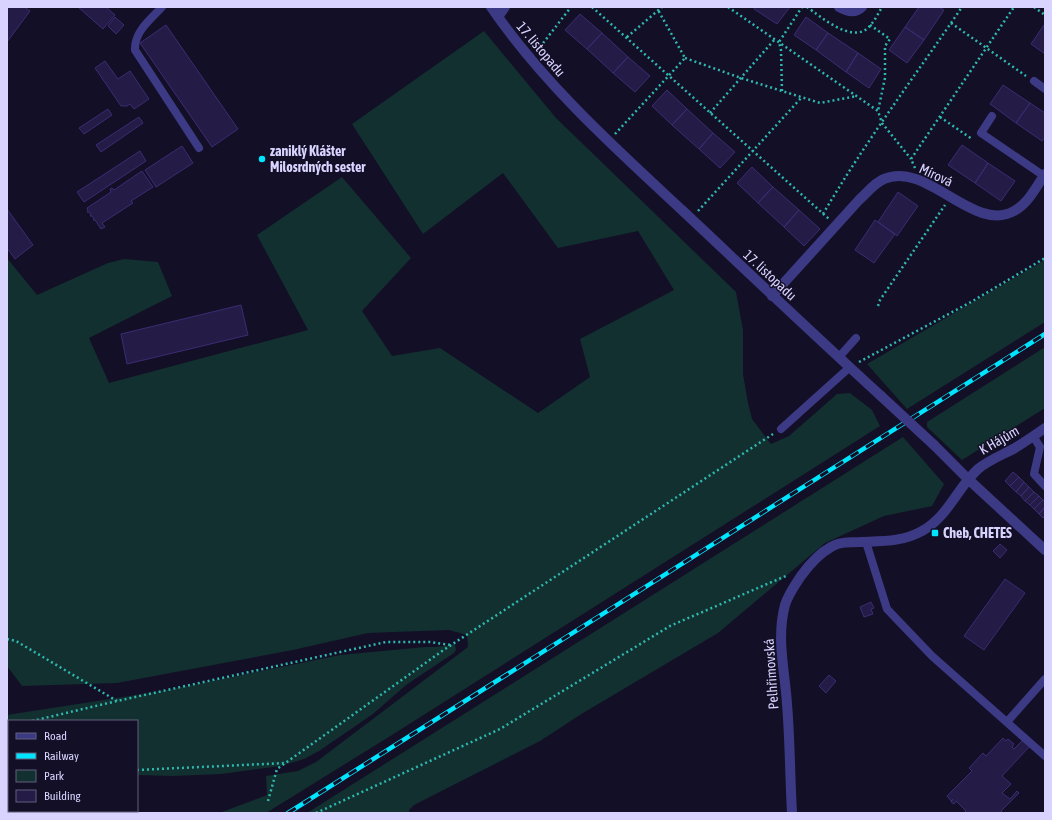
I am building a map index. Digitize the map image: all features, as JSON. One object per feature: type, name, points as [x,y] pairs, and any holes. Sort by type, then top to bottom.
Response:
[{"type":"street","name":"17. listopadu","points":[[491,7],[531,60],[608,142],[1045,550]]},
{"type":"street","points":[[498,18],[505,7]]},
{"type":"street","points":[[841,8],[850,12],[859,10],[862,7]]},
{"type":"street","name":"Mírová","points":[[772,296],[864,195],[884,179],[895,176],[904,176],[920,181],[985,214],[993,216],[1013,212],[1022,206],[1044,175]]},
{"type":"street","name":"K Hájům","points":[[968,479],[979,468],[1018,446],[1045,428]]},
{"type":"street","name":"Pelhřimovská","points":[[792,813],[782,628],[785,605],[788,599],[807,567],[817,557],[832,546],[843,543],[892,541],[911,536],[933,525],[946,510],[968,479]]},
{"type":"lane","points":[[162,7],[138,33],[135,42],[135,50],[199,148]]},
{"type":"lane","points":[[1034,81],[1045,89]]},
{"type":"lane","points":[[992,116],[981,133],[1044,175]]},
{"type":"lane","points":[[839,357],[856,338]]},
{"type":"lane","points":[[781,429],[850,367]]},
{"type":"lane","points":[[1033,436],[1042,448],[1034,474],[1045,486]]},
{"type":"lane","points":[[866,542],[887,609],[932,656],[1045,756]]},
{"type":"lane","points":[[1007,722],[1045,679]]},
{"type":"path","points":[[531,60],[571,7]]},
{"type":"path","points":[[592,7],[836,226]]},
{"type":"path","points":[[627,37],[662,7]]},
{"type":"path","points":[[728,7],[878,111]]},
{"type":"path","points":[[782,91],[781,50],[779,42],[802,7]]},
{"type":"path","points":[[807,7],[828,22],[850,32],[859,32],[867,29],[882,7]]},
{"type":"path","points":[[823,214],[841,183],[962,7]]},
{"type":"path","points":[[911,159],[1013,7]]},
{"type":"path","points":[[1034,7],[1045,15]]},
{"type":"path","points":[[658,10],[685,58],[741,78],[820,103],[857,96]]},
{"type":"path","points":[[951,23],[1034,81]]},
{"type":"path","points":[[870,25],[890,39],[885,46],[885,78],[878,111],[882,122],[911,159],[920,181]]},
{"type":"path","points":[[710,113],[775,39]]},
{"type":"path","points":[[608,142],[685,58]]},
{"type":"path","points":[[691,219],[802,97]]},
{"type":"path","points":[[878,306],[880,300],[951,197]]},
{"type":"path","points":[[850,367],[971,302],[1045,258]]},
{"type":"path","points":[[268,801],[277,769],[452,645],[781,429]]},
{"type":"path","points":[[316,813],[500,729],[670,626],[807,567]]},
{"type":"path","points":[[7,639],[16,641],[118,700]]},
{"type":"path","points":[[36,720],[118,700],[386,642],[430,642],[452,645]]},
{"type":"path","points":[[138,770],[286,763]]},
{"type":"green space","points":[[484,31],[556,118],[736,292],[743,330],[743,374],[748,403],[752,419],[771,444],[789,436],[837,394],[850,393],[872,410],[880,426],[266,813],[219,813],[267,795],[266,776],[298,771],[316,762],[468,647],[467,635],[449,630],[368,633],[293,650],[117,683],[22,686],[7,666],[7,258],[37,295],[108,263],[124,259],[158,262],[172,296],[89,338],[109,383],[308,330],[257,235],[342,177],[411,258],[362,311],[392,356],[440,348],[538,413],[590,377],[580,339],[674,290],[638,231],[558,248],[503,173],[423,234],[352,124]]},
{"type":"green space","points":[[1045,260],[1045,322],[907,409],[867,364]]},
{"type":"green space","points":[[1045,347],[1045,408],[962,460],[927,427],[927,422]]},
{"type":"green space","points":[[903,437],[944,484],[932,506],[884,516],[825,543],[718,633],[583,713],[540,741],[414,805],[409,810],[409,813],[307,813]]},
{"type":"green space","points":[[455,644],[456,650],[454,653],[406,685],[373,714],[319,751],[304,759],[281,766],[221,774],[173,776],[138,775],[138,720],[8,720],[7,775],[7,715],[168,690],[340,655]]},
{"type":"building","points":[[7,7],[24,7],[30,11],[7,42]]},
{"type":"building","points":[[78,7],[106,7],[115,15],[103,29]]},
{"type":"building","points":[[755,7],[790,7],[777,24],[754,9]]},
{"type":"building","points":[[919,7],[939,7],[944,10],[924,40],[905,27]]},
{"type":"building","points":[[580,14],[602,33],[587,49],[565,30]]},
{"type":"building","points":[[115,17],[124,25],[116,34],[108,26]]},
{"type":"building","points":[[806,17],[828,33],[816,50],[794,35]]},
{"type":"building","points":[[166,25],[238,129],[212,147],[140,43]]},
{"type":"building","points":[[1044,25],[1045,26],[1045,54],[1031,44]]},
{"type":"building","points":[[905,27],[924,40],[907,63],[889,50]]},
{"type":"building","points":[[602,33],[628,57],[613,73],[587,49]]},
{"type":"building","points":[[828,33],[858,53],[846,72],[816,50]]},
{"type":"building","points":[[858,53],[881,69],[869,88],[846,72]]},
{"type":"building","points":[[628,57],[650,76],[635,92],[613,73]]},
{"type":"building","points":[[105,61],[118,79],[130,71],[149,99],[134,109],[130,104],[127,106],[121,106],[95,68]]},
{"type":"building","points":[[1003,85],[1030,103],[1016,123],[990,104]]},
{"type":"building","points":[[667,90],[687,109],[672,125],[652,106]]},
{"type":"building","points":[[1030,103],[1045,113],[1045,137],[1042,141],[1016,123]]},
{"type":"building","points":[[108,109],[112,115],[84,134],[79,128]]},
{"type":"building","points":[[687,109],[713,133],[699,149],[672,125]]},
{"type":"building","points":[[139,117],[143,123],[101,152],[96,145]]},
{"type":"building","points":[[713,133],[735,152],[720,168],[699,149]]},
{"type":"building","points":[[962,145],[988,163],[975,183],[948,165]]},
{"type":"building","points":[[182,146],[193,163],[156,187],[145,170]]},
{"type":"building","points":[[140,151],[146,161],[84,202],[77,192]]},
{"type":"building","points":[[988,163],[1015,181],[1001,201],[975,183]]},
{"type":"building","points":[[752,167],[773,187],[758,203],[737,183]]},
{"type":"building","points":[[142,171],[153,187],[131,201],[133,203],[102,223],[105,227],[101,229],[95,220],[93,220],[94,219],[92,216],[90,216],[91,215],[89,212],[87,212],[87,208],[111,192],[110,189],[112,188],[114,190]]},
{"type":"building","points":[[773,187],[799,210],[784,227],[758,203]]},
{"type":"building","points":[[898,192],[918,206],[897,236],[878,222]]},
{"type":"building","points":[[7,209],[33,245],[15,259],[7,248]]},
{"type":"building","points":[[799,210],[820,229],[804,246],[784,227]]},
{"type":"building","points":[[875,220],[895,234],[874,263],[855,250]]},
{"type":"building","points":[[241,305],[248,335],[127,364],[121,334]]},
{"type":"building","points":[[1013,472],[1019,477],[1010,486],[1005,481]]},
{"type":"building","points":[[1019,477],[1024,482],[1016,492],[1010,486]]},
{"type":"building","points":[[1024,482],[1029,487],[1021,496],[1016,492]]},
{"type":"building","points":[[1029,487],[1034,492],[1025,501],[1021,496]]},
{"type":"building","points":[[1034,492],[1039,496],[1030,505],[1025,501]]},
{"type":"building","points":[[1039,496],[1043,500],[1034,509],[1030,505]]},
{"type":"building","points":[[1043,500],[1045,502],[1045,507],[1039,514],[1034,509]]},
{"type":"building","points":[[1045,507],[1045,516],[1043,518],[1039,514]]},
{"type":"building","points":[[1000,544],[1007,550],[1000,558],[993,551]]},
{"type":"building","points":[[1005,579],[1025,593],[984,650],[964,636]]},
{"type":"building","points":[[871,602],[874,608],[871,609],[873,614],[864,617],[860,607]]},
{"type":"building","points":[[829,675],[836,681],[826,693],[819,686]]},
{"type":"building","points":[[1003,738],[1006,741],[1008,739],[1014,744],[1012,747],[1014,749],[1023,740],[1030,746],[1002,776],[1011,784],[1002,793],[1010,799],[1017,791],[1019,793],[1001,811],[1003,813],[964,813],[966,811],[956,801],[954,804],[951,802],[953,799],[951,801],[947,796],[972,771],[969,768],[983,753],[986,756]]},
{"type":"railway","points":[[288,813],[1045,334]]},
{"type":"place","name":"zaniklý Klášter Milosrdných sester","points":[[262,159]]},
{"type":"place","name":"Cheb, CHETES","points":[[935,533]]}]
